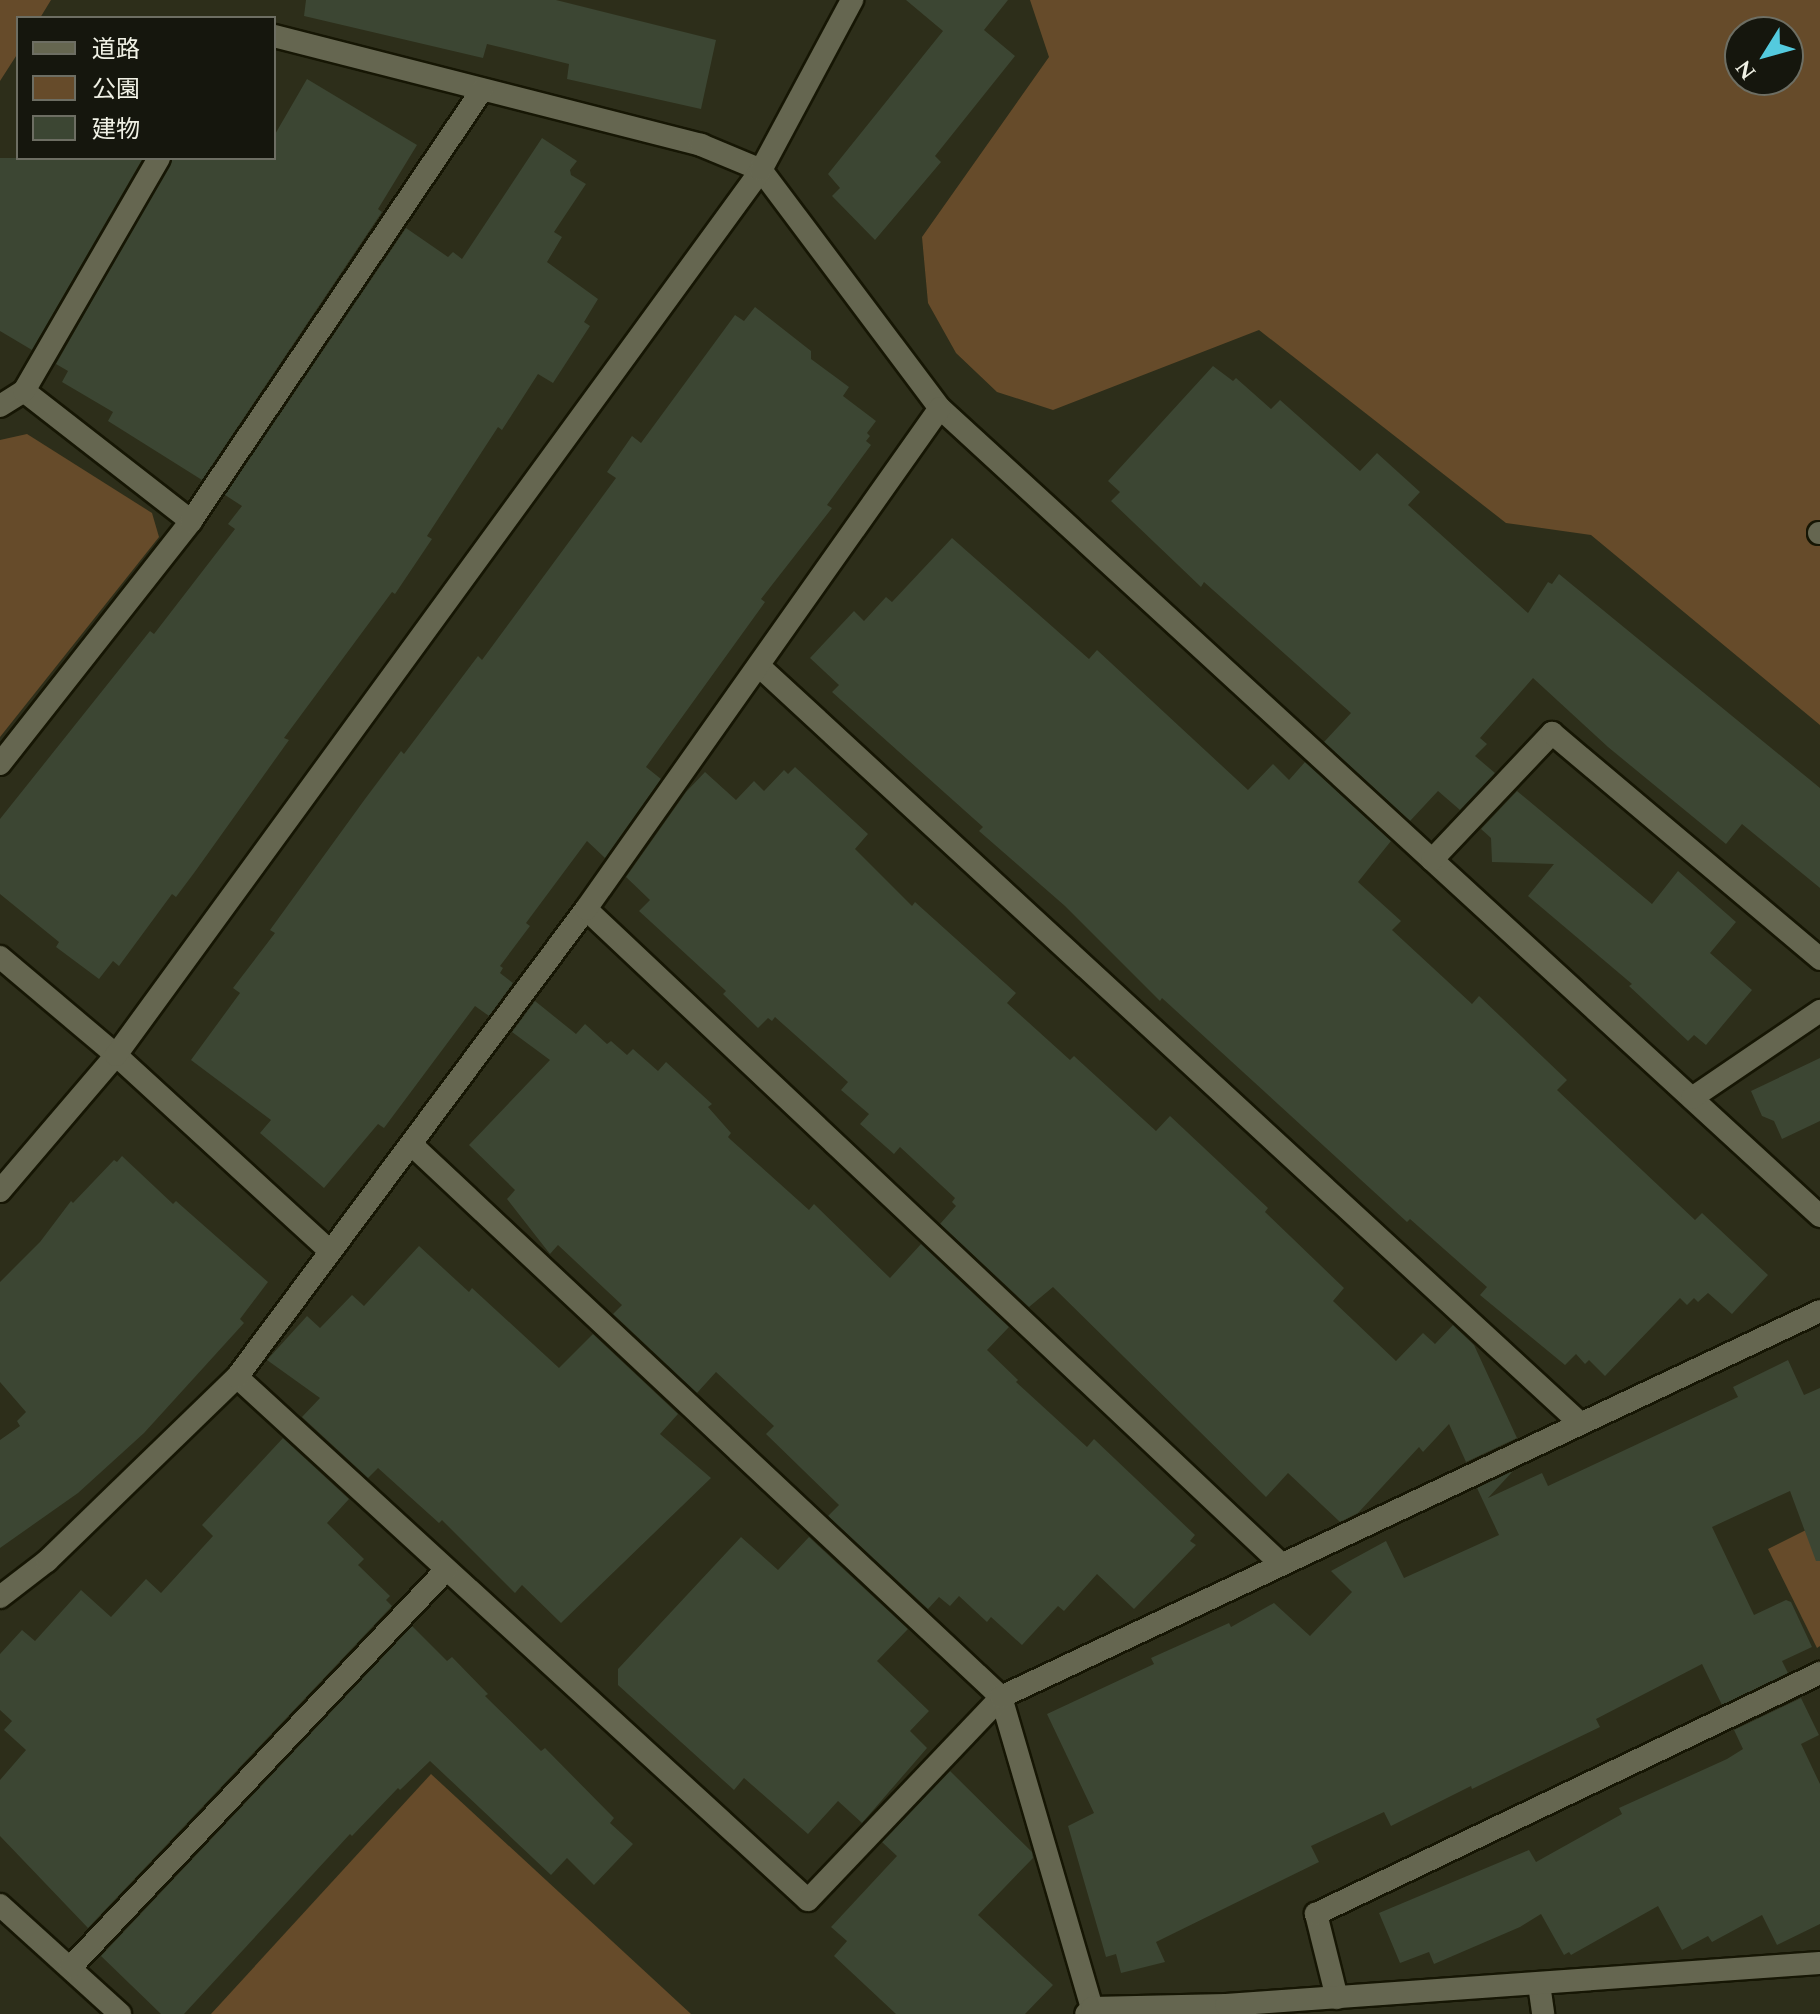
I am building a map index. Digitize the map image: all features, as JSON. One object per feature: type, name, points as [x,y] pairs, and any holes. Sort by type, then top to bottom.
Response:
[{"type":"street","points":[[0,1191],[116,1055],[761,170],[852,0]]},
{"type":"street","points":[[276,37],[701,145],[761,170],[940,408],[1820,1216]]},
{"type":"street","points":[[0,764],[191,521],[482,90]]},
{"type":"street","points":[[0,406],[24,391],[158,160]]},
{"type":"street","points":[[24,391],[191,521]]},
{"type":"street","points":[[0,1597],[47,1561],[237,1377],[586,909],[940,408]]},
{"type":"street","points":[[759,666],[1580,1423]]},
{"type":"street","points":[[1432,860],[1552,733],[1820,959]]},
{"type":"street","points":[[586,909],[1280,1563]]},
{"type":"street","points":[[0,957],[116,1055],[329,1250]]},
{"type":"street","points":[[1692,1098],[1820,1011]]},
{"type":"street","points":[[412,1145],[1001,1697],[1089,2011],[1226,2010],[1337,1998],[1820,1963]]},
{"type":"street","points":[[237,1377],[808,1900],[1001,1697],[1820,1311]]},
{"type":"street","points":[[70,1968],[446,1570]]},
{"type":"street","points":[[1337,1998],[1316,1914],[1820,1673]]},
{"type":"street","points":[[1,1906],[120,2014]]},
{"type":"street","points":[[1539,1984],[1543,2014]]},
{"type":"green space","points":[[0,0],[51,0],[41,16],[16,16],[16,56],[0,81]]},
{"type":"green space","points":[[1030,0],[1820,0],[1820,725],[1591,535],[1506,523],[1259,330],[1053,410],[997,392],[956,353],[928,303],[922,237],[1049,57]]},
{"type":"green space","points":[[27,434],[152,513],[159,537],[0,737],[0,440]]},
{"type":"green space","points":[[1820,1523],[1820,1646],[1817,1648],[1768,1549]]},
{"type":"green space","points":[[431,1774],[691,2014],[211,2014]]},
{"type":"building","points":[[306,0],[556,0],[716,40],[701,109],[567,79],[569,64],[487,44],[483,58],[304,16]]},
{"type":"building","points":[[906,0],[1008,0],[984,30],[1015,56],[935,156],[941,162],[875,240],[832,196],[840,188],[828,174],[943,31]]},
{"type":"building","points":[[307,79],[417,145],[378,209],[382,212],[202,480],[108,421],[113,412],[62,382],[68,371],[56,364],[172,160],[276,160],[276,133]]},
{"type":"building","points":[[542,138],[577,161],[570,170],[571,175],[586,184],[554,232],[562,237],[547,262],[598,299],[584,322],[590,326],[553,383],[538,374],[502,430],[498,427],[427,536],[432,539],[395,594],[392,592],[284,738],[289,740],[194,873],[176,897],[172,894],[119,966],[113,961],[99,979],[56,947],[59,942],[0,894],[0,819],[150,631],[154,634],[235,529],[228,524],[242,506],[225,495],[406,228],[448,257],[453,252],[462,259]]},
{"type":"building","points":[[0,158],[142,160],[32,350],[0,331]]},
{"type":"building","points":[[755,307],[811,351],[811,359],[849,387],[843,396],[876,421],[867,433],[870,436],[866,441],[871,445],[827,505],[832,508],[761,599],[765,602],[646,767],[661,779],[605,858],[587,841],[526,923],[530,926],[500,966],[503,968],[500,973],[513,983],[489,1016],[475,1006],[384,1128],[378,1124],[324,1188],[260,1133],[271,1120],[191,1060],[240,993],[233,988],[275,933],[270,930],[365,799],[401,751],[404,754],[478,656],[482,660],[616,478],[607,472],[632,436],[641,443],[735,315],[744,321]]},
{"type":"building","points":[[1213,366],[1233,381],[1236,378],[1271,409],[1280,400],[1360,471],[1377,453],[1420,492],[1408,505],[1528,613],[1548,582],[1552,584],[1559,574],[1820,788],[1820,888],[1742,824],[1726,844],[1608,747],[1533,678],[1480,738],[1487,744],[1475,756],[1495,773],[1460,810],[1438,791],[1410,821],[1324,742],[1351,713],[1204,582],[1201,587],[1111,501],[1120,492],[1108,481]]},
{"type":"building","points":[[952,538],[1089,659],[1097,650],[1248,790],[1273,764],[1289,780],[1305,762],[1391,841],[1358,882],[1401,921],[1392,930],[1472,1004],[1479,996],[1567,1080],[1557,1090],[1695,1220],[1702,1213],[1768,1275],[1732,1314],[1708,1293],[1698,1302],[1694,1298],[1687,1305],[1680,1298],[1605,1376],[1589,1360],[1585,1364],[1576,1354],[1565,1365],[1480,1295],[1487,1287],[1410,1219],[1407,1222],[1162,998],[1160,1001],[1065,906],[979,831],[983,827],[832,692],[839,685],[810,658],[854,611],[864,621],[886,597],[892,602]]},
{"type":"building","points":[[795,767],[868,834],[855,849],[912,906],[915,902],[1016,993],[1007,1003],[1070,1060],[1074,1056],[1156,1131],[1170,1116],[1268,1208],[1265,1212],[1344,1288],[1333,1301],[1396,1361],[1423,1333],[1435,1344],[1453,1325],[1474,1345],[1517,1438],[1466,1462],[1449,1424],[1423,1452],[1419,1447],[1358,1513],[1340,1522],[1288,1473],[1266,1497],[1053,1287],[1029,1307],[940,1224],[956,1206],[952,1202],[955,1198],[900,1147],[894,1154],[860,1124],[869,1114],[841,1090],[848,1082],[775,1017],[772,1021],[768,1018],[758,1028],[723,994],[726,991],[639,911],[650,900],[626,877],[686,792],[705,772],[736,800],[754,781],[764,791],[784,770],[788,774]]},
{"type":"building","points":[[1517,791],[1652,904],[1678,871],[1736,922],[1710,953],[1752,990],[1706,1045],[1694,1035],[1688,1041],[1629,986],[1632,984],[1528,896],[1554,864],[1492,862],[1491,838],[1481,829]]},
{"type":"building","points":[[535,1001],[576,1034],[585,1024],[607,1044],[611,1041],[627,1055],[633,1049],[658,1071],[666,1062],[712,1104],[708,1107],[731,1133],[728,1137],[731,1140],[809,1210],[814,1204],[890,1278],[921,1244],[1009,1327],[987,1350],[1018,1380],[1016,1382],[1087,1447],[1094,1439],[1195,1535],[1190,1541],[1196,1545],[1134,1609],[1097,1574],[1064,1611],[1058,1606],[1022,1645],[991,1617],[987,1622],[959,1596],[950,1606],[939,1597],[928,1609],[828,1516],[839,1505],[766,1434],[774,1426],[716,1372],[697,1393],[613,1314],[622,1305],[558,1245],[550,1254],[507,1199],[515,1190],[469,1145],[550,1060],[512,1032]]},
{"type":"building","points":[[1820,1058],[1820,1121],[1782,1139],[1774,1121],[1762,1116],[1751,1091]]},
{"type":"building","points":[[122,1156],[173,1204],[176,1201],[268,1282],[240,1319],[244,1323],[144,1433],[78,1493],[0,1548],[0,1440],[20,1426],[17,1421],[26,1412],[0,1382],[0,1282],[40,1242],[71,1201],[73,1203],[114,1160],[117,1162]]},
{"type":"building","points":[[419,1246],[469,1292],[472,1288],[559,1368],[593,1334],[678,1414],[660,1434],[711,1478],[561,1623],[522,1585],[515,1593],[442,1520],[439,1523],[378,1468],[368,1478],[302,1417],[320,1398],[267,1360],[307,1316],[320,1328],[352,1295],[364,1306]]},
{"type":"building","points":[[1788,1360],[1804,1395],[1820,1388],[1820,1561],[1816,1561],[1790,1491],[1712,1527],[1754,1615],[1786,1600],[1791,1602],[1812,1647],[1782,1661],[1788,1673],[1722,1705],[1702,1664],[1596,1719],[1600,1727],[1472,1789],[1471,1786],[1391,1826],[1384,1812],[1311,1846],[1319,1862],[1156,1942],[1165,1962],[1121,1973],[1116,1954],[1106,1957],[1068,1826],[1094,1813],[1047,1714],[1154,1664],[1151,1658],[1229,1623],[1231,1627],[1274,1603],[1310,1636],[1352,1592],[1331,1571],[1386,1541],[1404,1578],[1499,1535],[1477,1488],[1513,1471],[1488,1498],[1542,1473],[1548,1486],[1738,1397],[1733,1387]]},
{"type":"building","points":[[283,1438],[349,1499],[327,1523],[364,1559],[358,1565],[390,1596],[386,1600],[392,1606],[88,1928],[0,1836],[0,1780],[26,1750],[4,1730],[12,1721],[0,1710],[0,1654],[22,1630],[35,1641],[81,1590],[111,1617],[146,1579],[161,1593],[213,1536],[202,1525]]},
{"type":"building","points":[[741,1537],[778,1570],[809,1537],[908,1629],[877,1661],[929,1711],[910,1731],[927,1748],[862,1823],[838,1801],[808,1834],[744,1778],[734,1790],[618,1685],[618,1669]]},
{"type":"building","points":[[412,1626],[447,1661],[452,1657],[488,1694],[485,1696],[541,1751],[545,1748],[614,1818],[610,1823],[633,1844],[594,1885],[567,1858],[551,1875],[430,1761],[400,1790],[398,1788],[352,1836],[350,1834],[184,2014],[161,2014],[101,1956]]},
{"type":"building","points":[[1801,1698],[1819,1735],[1801,1744],[1820,1784],[1820,1924],[1777,1945],[1762,1915],[1712,1942],[1708,1936],[1682,1950],[1658,1906],[1571,1955],[1569,1952],[1564,1955],[1541,1914],[1520,1927],[1434,1964],[1429,1952],[1400,1963],[1379,1913],[1529,1850],[1536,1862],[1622,1814],[1619,1808],[1727,1759],[1743,1749],[1734,1730]]},
{"type":"building","points":[[950,1771],[1032,1852],[1033,1858],[978,1915],[1053,1985],[1025,2014],[896,2014],[834,1956],[847,1941],[831,1927],[897,1856],[882,1842]]}]
